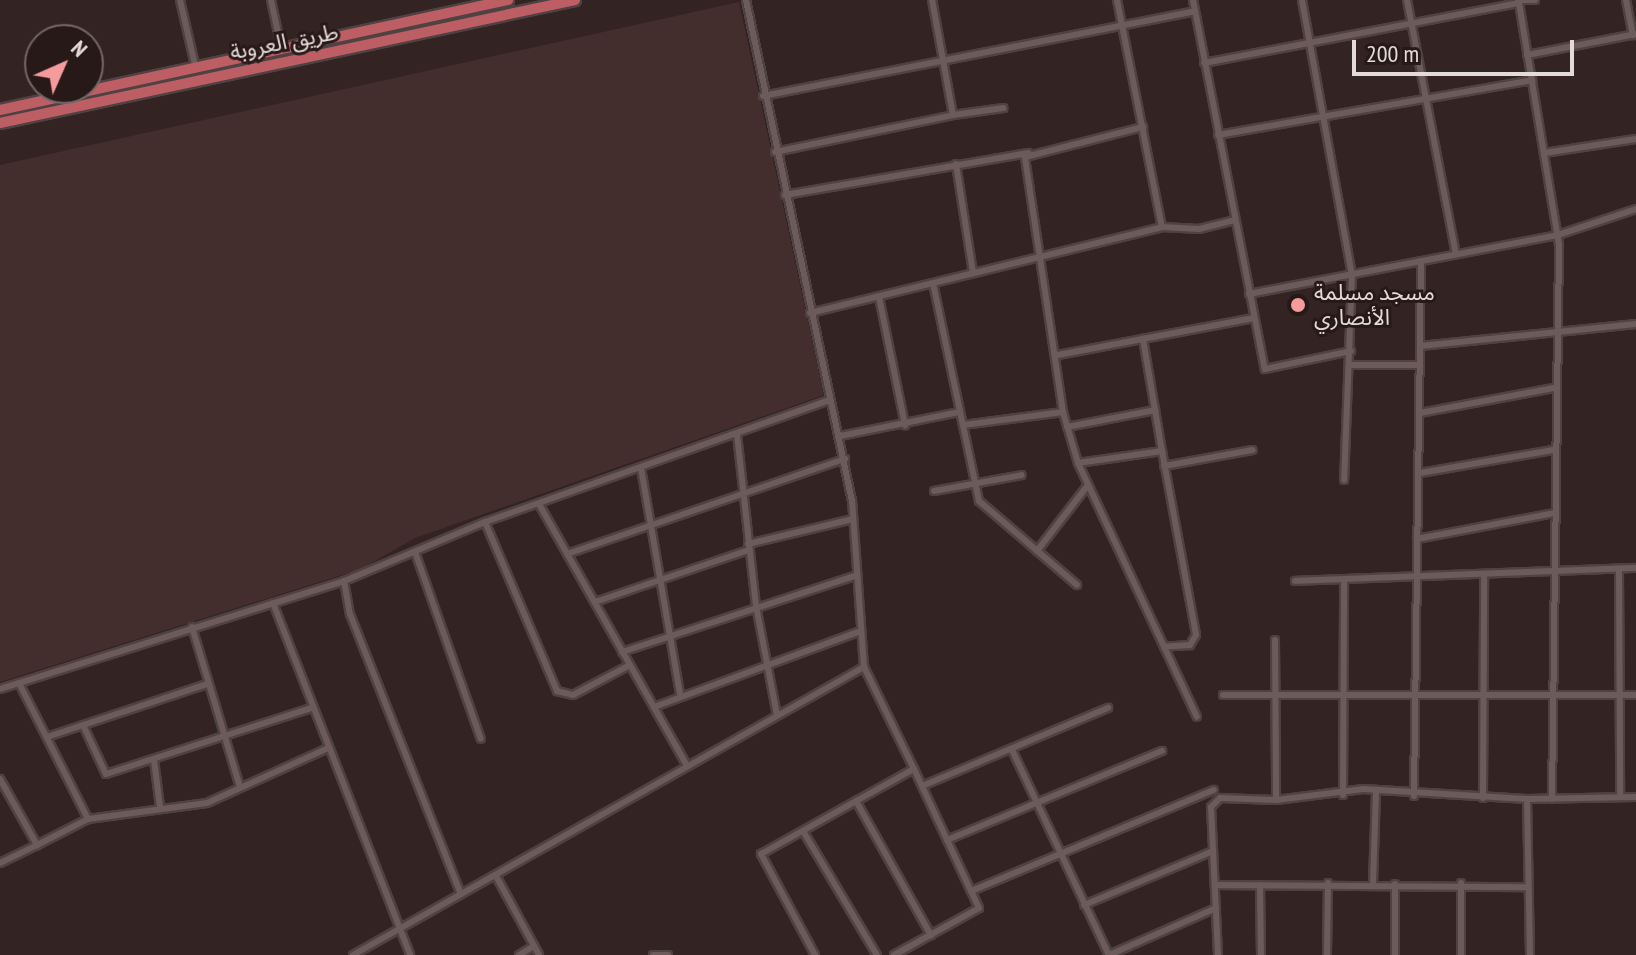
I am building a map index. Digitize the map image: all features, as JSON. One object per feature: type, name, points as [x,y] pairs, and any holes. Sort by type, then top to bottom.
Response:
[{"type":"main road","points":[[0,110],[195,65],[508,0]]},
{"type":"main road","name":"طريق العروبة","points":[[0,123],[575,0]]},
{"type":"street","points":[[180,0],[195,65]]},
{"type":"street","points":[[271,0],[281,47]]},
{"type":"street","points":[[746,0],[775,152],[845,459],[853,519],[858,632],[864,667],[979,908],[894,955]]},
{"type":"street","points":[[932,0],[953,115]]},
{"type":"street","points":[[1117,0],[1162,227]]},
{"type":"street","points":[[1193,0],[1265,369],[1351,351]]},
{"type":"street","points":[[1302,0],[1352,275],[1351,365],[1344,480]]},
{"type":"street","points":[[1407,0],[1456,254]]},
{"type":"street","points":[[1204,63],[1535,0]]},
{"type":"street","points":[[1527,55],[1634,35],[1626,0]]},
{"type":"street","points":[[1518,1],[1558,235],[1553,450],[1552,799]]},
{"type":"street","points":[[763,96],[1195,11]]},
{"type":"street","points":[[1218,135],[1426,102],[1532,80]]},
{"type":"street","points":[[775,152],[953,115],[1004,108]]},
{"type":"street","points":[[785,195],[1028,153],[1143,127]]},
{"type":"street","points":[[1544,153],[1636,139]]},
{"type":"street","points":[[1028,153],[1038,254],[1058,355],[1067,427],[1078,463],[1197,717]]},
{"type":"street","points":[[956,164],[973,272]]},
{"type":"street","points":[[1249,294],[1558,235],[1636,209]]},
{"type":"street","points":[[810,313],[1038,254],[1162,227],[1199,229],[1234,220]]},
{"type":"street","points":[[1414,796],[1421,261]]},
{"type":"street","points":[[933,283],[979,501],[1077,585]]},
{"type":"street","points":[[879,297],[905,425]]},
{"type":"street","points":[[1058,355],[1254,318]]},
{"type":"street","points":[[1420,346],[1555,328],[1636,324]]},
{"type":"street","points":[[1143,339],[1196,635],[1190,645],[1164,647]]},
{"type":"street","points":[[1351,365],[1420,365]]},
{"type":"street","points":[[1420,413],[1554,388]]},
{"type":"street","points":[[0,689],[344,581],[485,522],[830,400]]},
{"type":"street","points":[[1067,427],[1155,410]]},
{"type":"street","points":[[840,436],[959,412]]},
{"type":"street","points":[[963,425],[1063,412]]},
{"type":"street","points":[[737,434],[756,606],[777,715]]},
{"type":"street","points":[[1164,466],[1253,450]]},
{"type":"street","points":[[1420,473],[1553,450]]},
{"type":"street","points":[[1078,463],[1162,451]]},
{"type":"street","points":[[567,554],[845,459]]},
{"type":"street","points":[[641,468],[680,694]]},
{"type":"street","points":[[934,491],[1022,475]]},
{"type":"street","points":[[1037,551],[1088,485]]},
{"type":"street","points":[[539,504],[687,766]]},
{"type":"street","points":[[1417,539],[1554,513]]},
{"type":"street","points":[[595,602],[660,582],[748,547],[853,519]]},
{"type":"street","points":[[485,522],[557,691],[573,695],[630,665]]},
{"type":"street","points":[[415,552],[481,739]]},
{"type":"street","points":[[1295,581],[1484,578],[1636,568]]},
{"type":"street","points":[[1619,569],[1623,694],[1620,797]]},
{"type":"street","points":[[622,652],[669,634],[855,576]]},
{"type":"street","points":[[1483,798],[1484,578]]},
{"type":"street","points":[[1343,795],[1344,580]]},
{"type":"street","points":[[344,581],[350,614],[461,894]]},
{"type":"street","points":[[273,603],[326,749],[410,955]]},
{"type":"street","points":[[192,627],[222,737],[240,787]]},
{"type":"street","points":[[654,707],[680,694],[715,688],[768,660],[858,632]]},
{"type":"street","points":[[1275,640],[1276,800]]},
{"type":"street","points":[[353,955],[864,667]]},
{"type":"street","points":[[19,683],[88,819]]},
{"type":"street","points":[[47,737],[207,684]]},
{"type":"street","points":[[1223,695],[1636,695]]},
{"type":"street","points":[[83,725],[105,773],[312,708]]},
{"type":"street","points":[[922,786],[1108,708]]},
{"type":"street","points":[[0,863],[88,819],[102,822],[160,807],[207,803],[326,749]]},
{"type":"street","points":[[1012,750],[1109,955],[1216,908]]},
{"type":"street","points":[[947,840],[1162,751]]},
{"type":"street","points":[[154,760],[160,807]]},
{"type":"street","points":[[815,955],[761,854],[914,769]]},
{"type":"street","points":[[0,779],[37,845]]},
{"type":"street","points":[[971,891],[1214,790]]},
{"type":"street","points":[[1373,883],[1376,792]]},
{"type":"street","points":[[1218,955],[1214,801],[1276,800],[1376,792],[1527,799],[1636,797]]},
{"type":"street","points":[[0,798],[9,796]]},
{"type":"street","points":[[1527,799],[1530,955]]},
{"type":"street","points":[[856,801],[931,935]]},
{"type":"street","points":[[803,831],[877,955]]},
{"type":"street","points":[[1084,905],[1213,851]]},
{"type":"street","points":[[496,876],[539,955]]},
{"type":"street","points":[[1327,955],[1328,883]]},
{"type":"street","points":[[1215,885],[1461,883],[1528,887]]},
{"type":"street","points":[[1461,883],[1461,955]]},
{"type":"street","points":[[1395,884],[1395,955]]},
{"type":"street","points":[[1260,885],[1261,955]]},
{"type":"street","points":[[519,955],[534,946]]},
{"type":"street","points":[[653,955],[668,955]]},
{"type":"shaded area","points":[[739,2],[824,395],[415,538],[361,569],[0,682],[0,165]]},
{"type":"place","name":"مسجد مسلمة الأنصاري","points":[[1298,305]]}]
